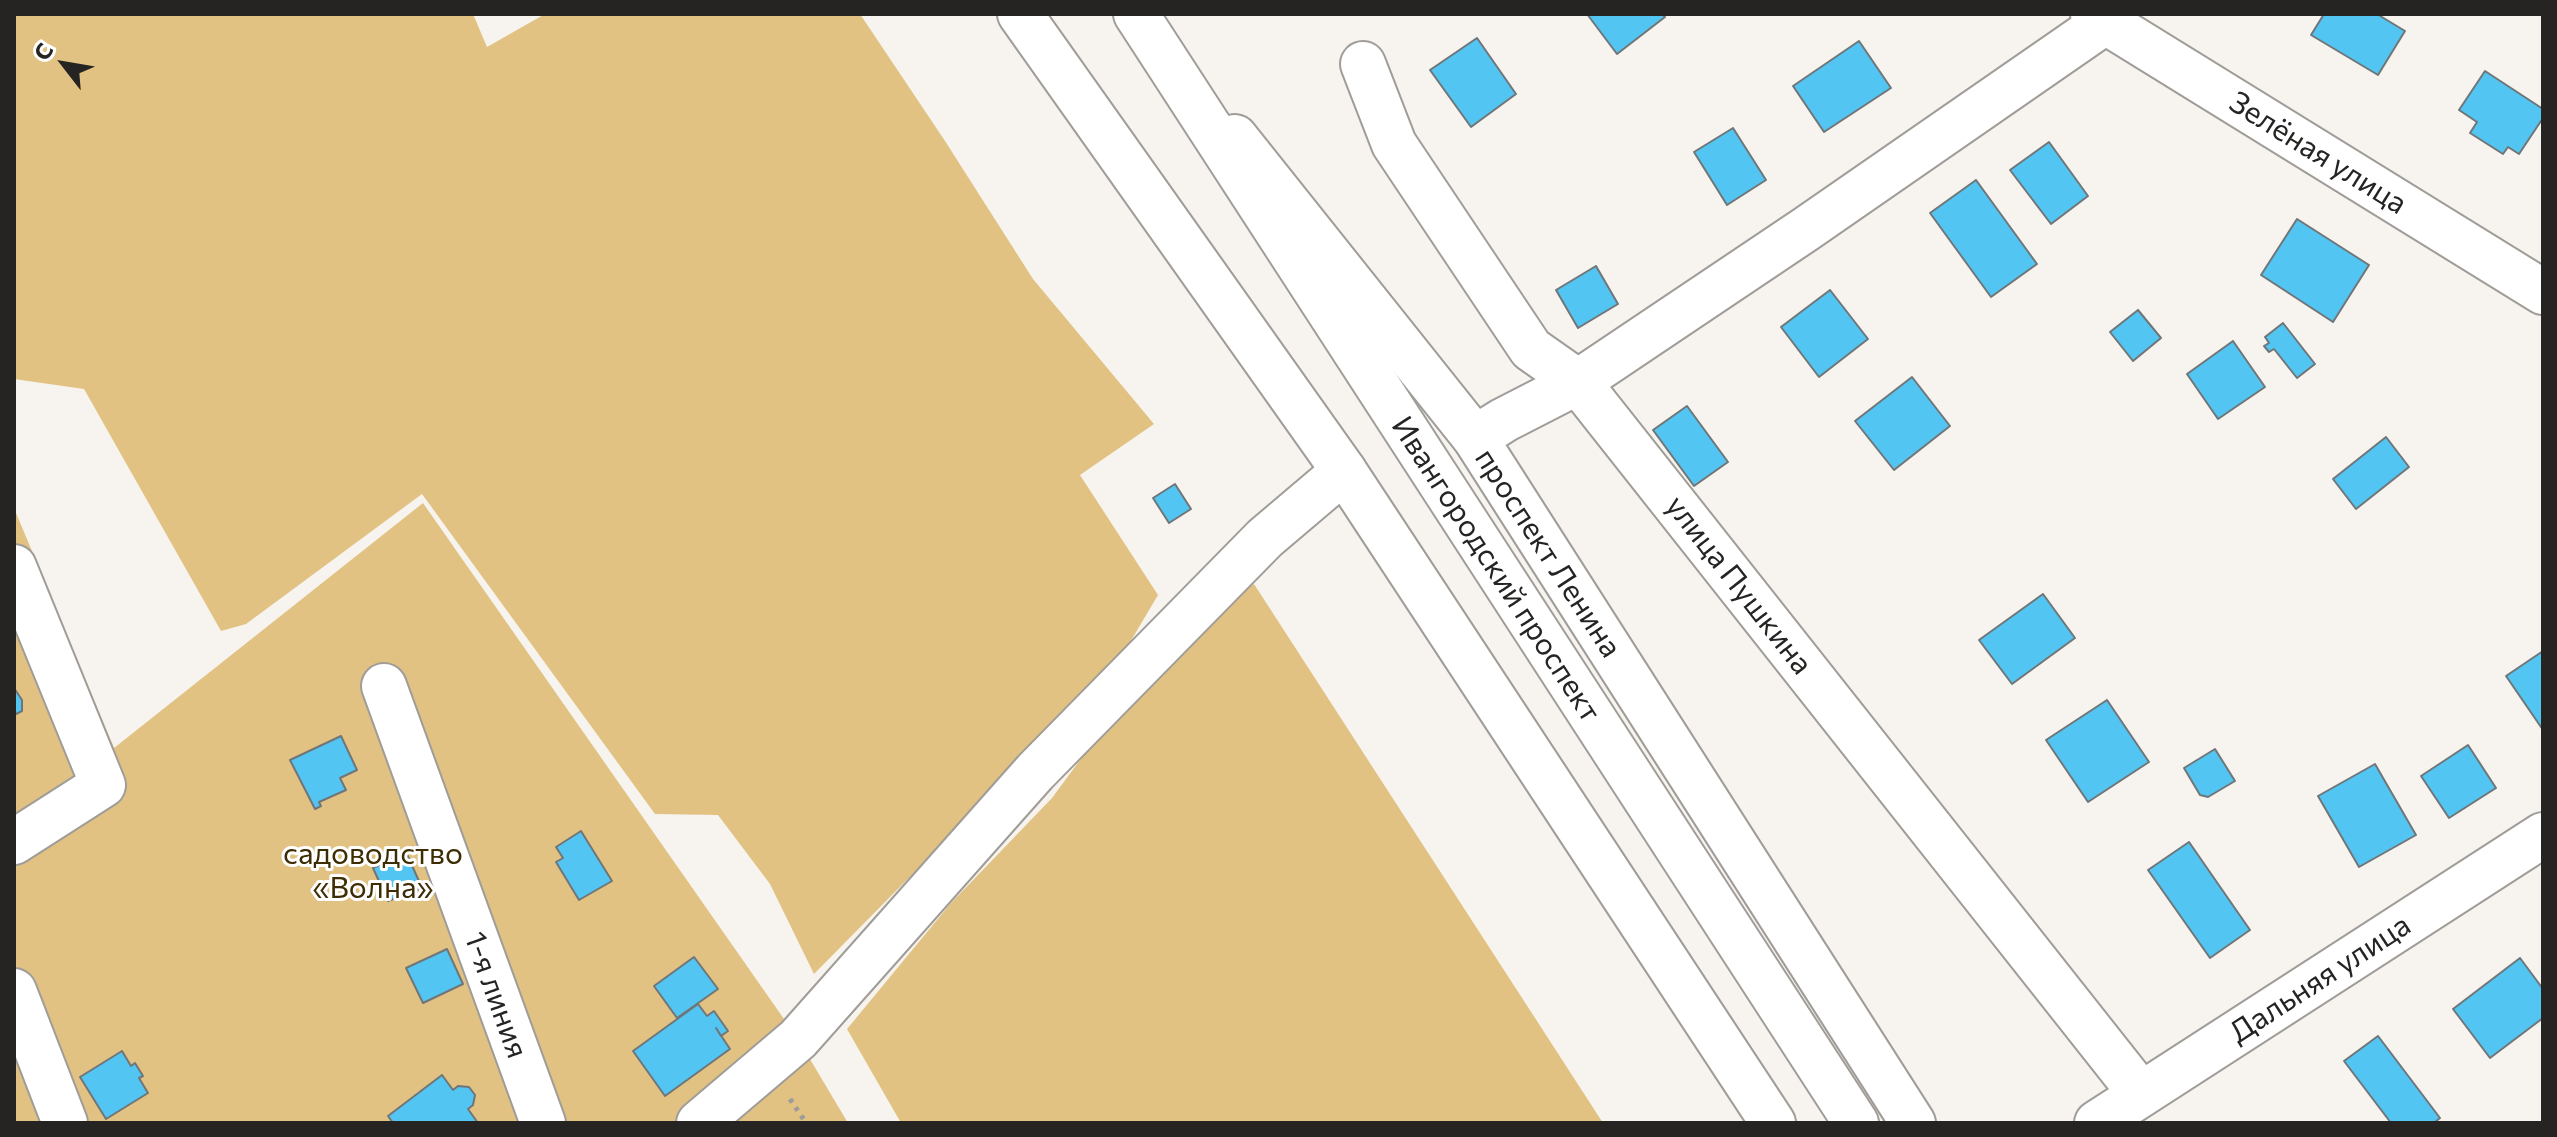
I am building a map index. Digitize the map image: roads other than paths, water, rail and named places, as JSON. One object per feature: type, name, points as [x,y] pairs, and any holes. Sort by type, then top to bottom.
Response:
[{"type":"main road","points":[[1020,14],[1344,471],[1773,1123]]},
{"type":"main road","name":"проспект Ленина","points":[[1138,14],[1475,438],[1913,1123]]},
{"type":"main road","name":"Ивангородский проспект","points":[[1138,14],[1856,1123]]},
{"type":"main road","points":[[1475,438],[1578,382],[1806,229],[2103,17]]},
{"type":"main road","name":"Зелёная улица","points":[[2103,17],[2543,292]]},
{"type":"main road","name":"улица Пушкина","points":[[1363,64],[1394,144],[1531,349],[1578,382],[2141,1094]]},
{"type":"main road","points":[[699,1123],[798,1039],[1035,772],[1265,538],[1344,471]]},
{"type":"main road","points":[[14,567],[103,785],[14,842]]},
{"type":"main road","name":"1-я линия","points":[[384,686],[543,1123]]},
{"type":"main road","name":"Дальняя улица","points":[[2097,1123],[2543,835]]},
{"type":"main road","points":[[14,991],[65,1123]]},
{"type":"park label","name":"садоводство «Волна»","points":[[373,871]]}]
